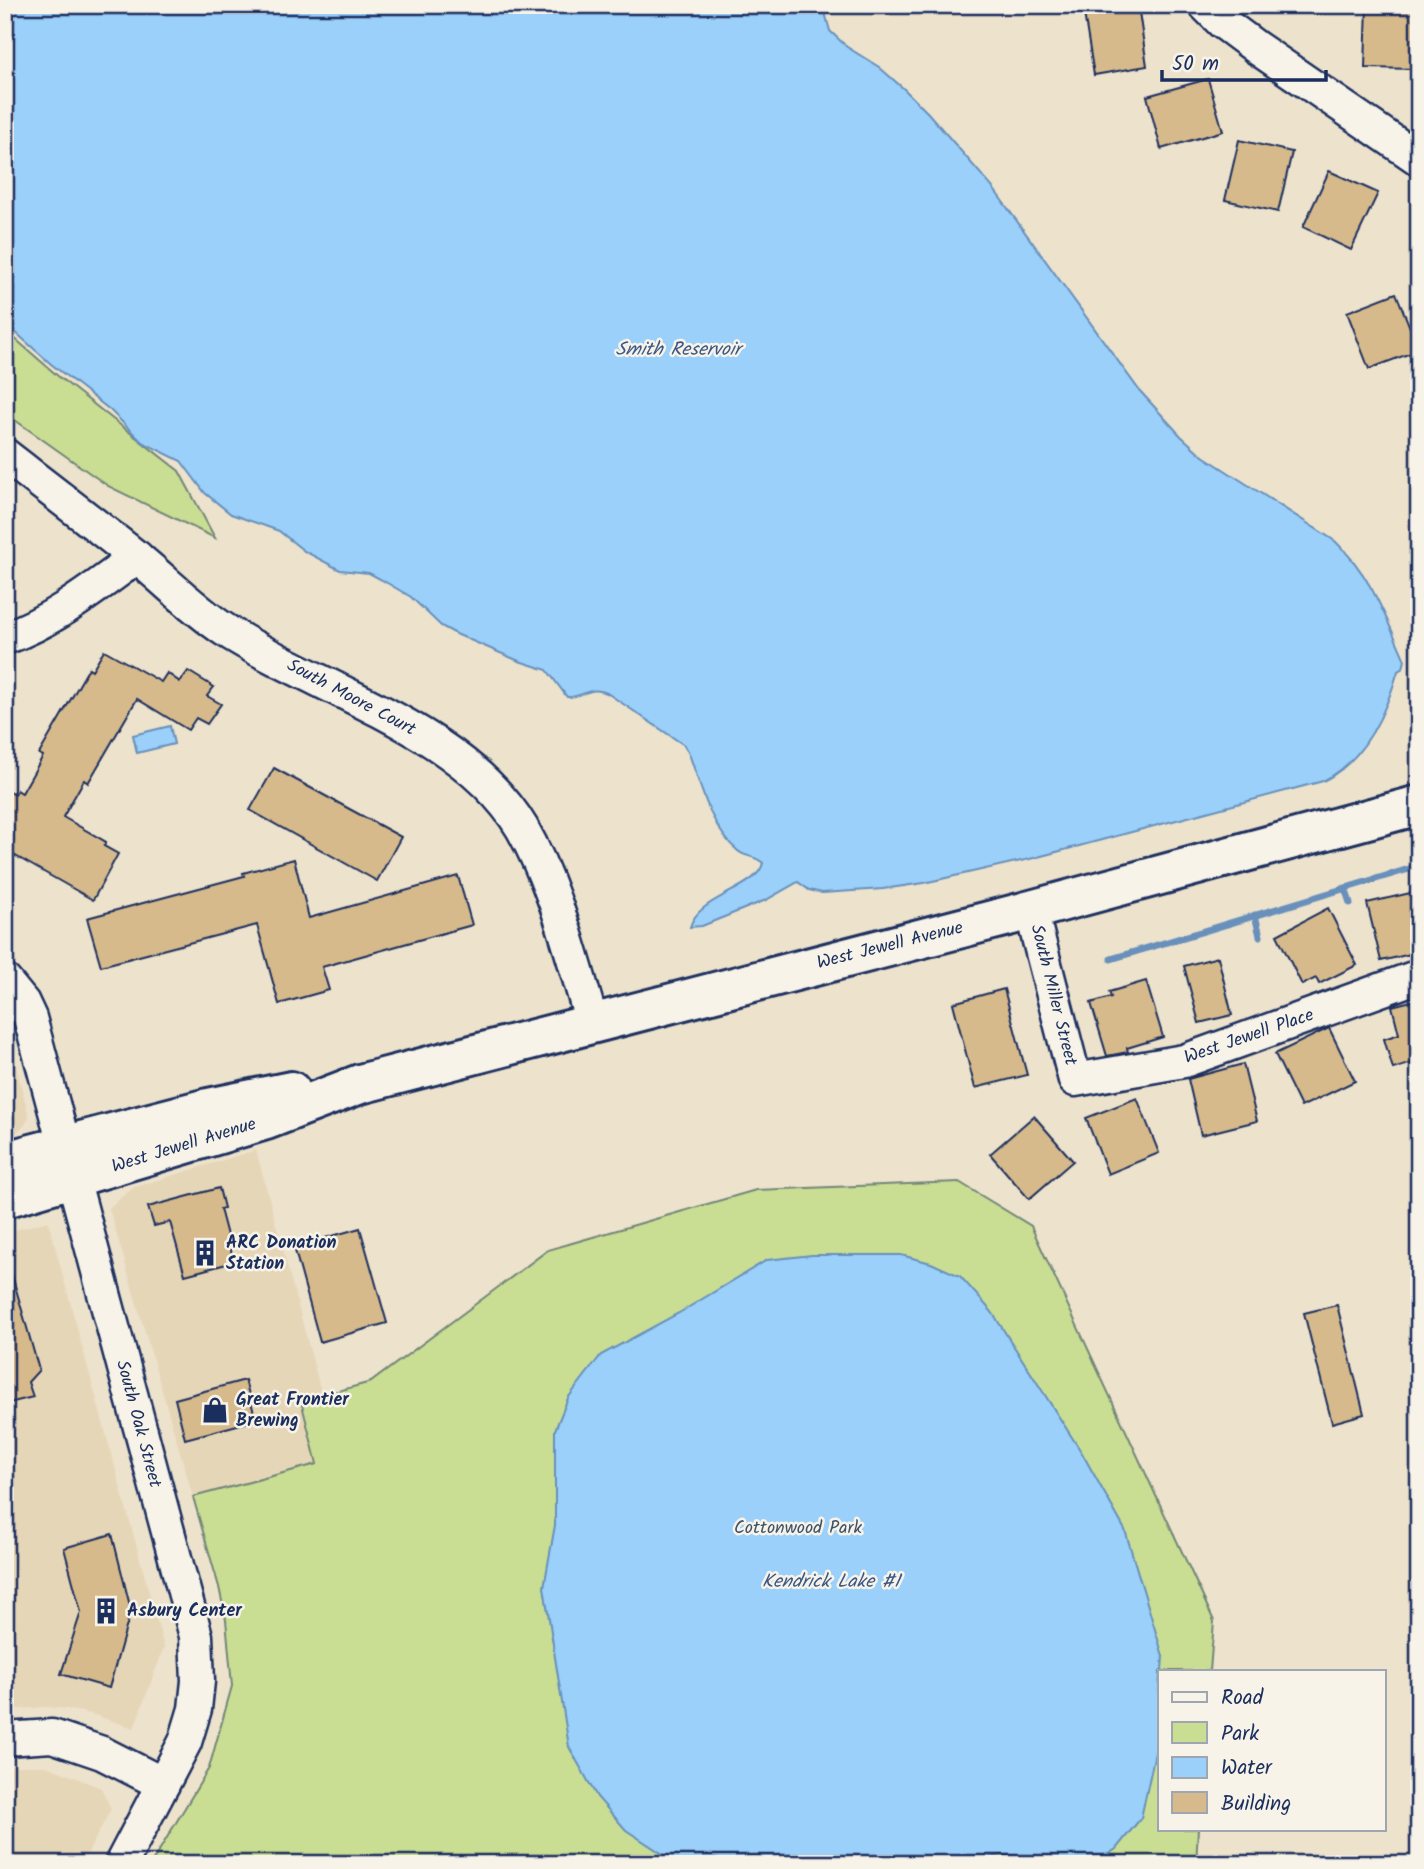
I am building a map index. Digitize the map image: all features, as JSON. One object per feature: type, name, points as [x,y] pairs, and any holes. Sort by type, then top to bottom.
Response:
[{"type":"main road","name":"West Jewell Avenue","points":[[5,1198],[67,1163],[248,1098],[303,1089],[360,1084],[1031,910],[1419,805]]},
{"type":"main road","name":"West Jewell Avenue","points":[[5,1161],[67,1163]]},
{"type":"street","points":[[1205,5],[1257,48],[1419,159]]},
{"type":"street","name":"South Moore Court","points":[[5,455],[137,557],[224,629],[436,745],[489,786],[522,828],[542,871],[556,905],[592,1023]]},
{"type":"street","points":[[5,638],[38,624],[69,605],[137,557]]},
{"type":"street","name":"South Miller Street","points":[[1031,910],[1075,1080]]},
{"type":"street","name":"West Jewell Place","points":[[1075,1080],[1184,1061],[1419,976]]},
{"type":"street","name":"South Oak Street","points":[[5,981],[23,1003],[30,1018],[196,1636],[198,1681],[195,1709],[185,1742],[121,1864]]},
{"type":"street","points":[[5,1739],[52,1736],[102,1753],[163,1784]]},
{"type":"shaded area","points":[[5,1023],[29,1117],[15,1134],[5,1136]]},
{"type":"shaded area","points":[[256,1150],[322,1395],[301,1401],[317,1464],[193,1497],[109,1208],[132,1188]]},
{"type":"shaded area","name":"Asbury Center","points":[[48,1221],[164,1647],[134,1728],[66,1709],[47,1707],[5,1710],[5,1233]]},
{"type":"shaded area","points":[[5,1766],[47,1766],[101,1788],[111,1809],[82,1864],[5,1864]]},
{"type":"green space","points":[[5,330],[59,377],[179,471],[215,538],[108,486],[5,413]]},
{"type":"green space","name":"Cottonwood Park","points":[[959,1182],[1031,1226],[1214,1621],[1210,1670],[1158,1670],[1158,1830],[1198,1830],[1196,1864],[151,1864],[209,1768],[232,1686],[226,1620],[193,1497],[317,1464],[301,1401],[371,1382],[548,1250],[756,1190]]},
{"type":"water","name":"Smith Reservoir","points":[[5,5],[823,5],[830,31],[847,47],[879,67],[904,89],[993,188],[1139,390],[1181,436],[1203,456],[1335,541],[1348,554],[1368,582],[1405,660],[1403,668],[1398,671],[1380,719],[1362,748],[1338,772],[1323,781],[1034,858],[924,883],[822,893],[809,890],[798,882],[766,900],[702,926],[690,927],[695,916],[704,908],[750,880],[763,863],[738,851],[720,830],[684,745],[607,693],[596,690],[567,697],[547,670],[519,661],[441,626],[411,597],[382,580],[369,573],[340,570],[304,551],[279,531],[231,514],[205,493],[181,461],[142,442],[110,410],[51,364],[5,323]]},
{"type":"water","points":[[170,726],[174,744],[137,753],[133,735]]},
{"type":"water","name":"Kendrick Lake #1","points":[[812,1255],[901,1255],[931,1263],[960,1276],[992,1312],[1082,1453],[1125,1530],[1163,1656],[1162,1670],[1158,1670],[1158,1739],[1141,1818],[1116,1849],[1094,1864],[1049,1864],[1027,1856],[1001,1855],[966,1864],[678,1864],[626,1830],[597,1797],[569,1747],[544,1587],[555,1525],[555,1430],[568,1398],[601,1355],[679,1313],[767,1260]]},
{"type":"building","points":[[1138,5],[1147,66],[1094,75],[1084,13]]},
{"type":"building","points":[[1367,5],[1419,5],[1419,69],[1365,68]]},
{"type":"building","points":[[1208,79],[1223,131],[1161,149],[1147,96]]},
{"type":"building","points":[[1239,140],[1292,152],[1278,212],[1225,200]]},
{"type":"building","points":[[1329,171],[1378,193],[1351,250],[1303,227]]},
{"type":"building","points":[[1396,293],[1419,350],[1369,369],[1347,312]]},
{"type":"building","points":[[104,650],[161,682],[167,673],[180,682],[188,671],[214,687],[207,696],[221,704],[207,724],[196,718],[188,730],[137,699],[88,783],[84,780],[63,817],[106,842],[104,846],[118,854],[93,900],[5,850],[5,789],[15,794],[17,790],[22,793],[43,756],[39,754],[89,668],[92,670]]},
{"type":"building","points":[[274,768],[401,837],[377,881],[250,810]]},
{"type":"building","points":[[294,859],[309,918],[458,876],[472,925],[322,967],[329,990],[279,1004],[257,925],[101,966],[87,918],[244,876],[243,873]]},
{"type":"building","points":[[1419,891],[1419,952],[1381,961],[1367,903]]},
{"type":"building","points":[[1328,908],[1357,965],[1319,984],[1316,978],[1302,985],[1277,935]]},
{"type":"building","points":[[1218,957],[1232,1015],[1199,1023],[1184,966]]},
{"type":"building","points":[[1146,981],[1163,1037],[1127,1048],[1128,1052],[1107,1056],[1091,1003],[1111,997],[1109,992]]},
{"type":"building","points":[[1004,989],[1027,1075],[975,1088],[953,1003]]},
{"type":"building","points":[[1419,999],[1419,1061],[1393,1069],[1384,1039],[1399,1034],[1392,1006]]},
{"type":"building","points":[[1329,1028],[1355,1081],[1301,1107],[1275,1054]]},
{"type":"building","points":[[1243,1064],[1257,1121],[1201,1135],[1188,1079]]},
{"type":"building","points":[[1137,1098],[1159,1153],[1108,1174],[1086,1118]]},
{"type":"building","points":[[1034,1116],[1073,1161],[1029,1199],[990,1154]]},
{"type":"building","points":[[219,1188],[224,1208],[220,1209],[234,1262],[185,1275],[170,1222],[154,1226],[148,1207]]},
{"type":"building","points":[[360,1228],[387,1323],[320,1342],[294,1247]]},
{"type":"building","points":[[10,1268],[39,1370],[28,1382],[33,1397],[5,1404],[5,1269]]},
{"type":"building","points":[[1337,1305],[1364,1414],[1332,1423],[1304,1313]]},
{"type":"building","name":"Great Frontier Brewing","points":[[245,1380],[256,1420],[185,1439],[175,1399]]},
{"type":"building","name":"Asbury Center","points":[[112,1534],[131,1610],[109,1688],[61,1674],[81,1612],[64,1548]]},
{"type":"waterway","points":[[1111,959],[1419,866]]},
{"type":"waterway","points":[[1345,888],[1350,903]]},
{"type":"waterway","points":[[1255,915],[1260,936]]},
{"type":"place","name":"ARC Donation Station","points":[[205,1253]]},
{"type":"place","name":"Great Frontier Brewing","points":[[215,1410]]},
{"type":"place","name":"Asbury Center","points":[[106,1611]]}]
